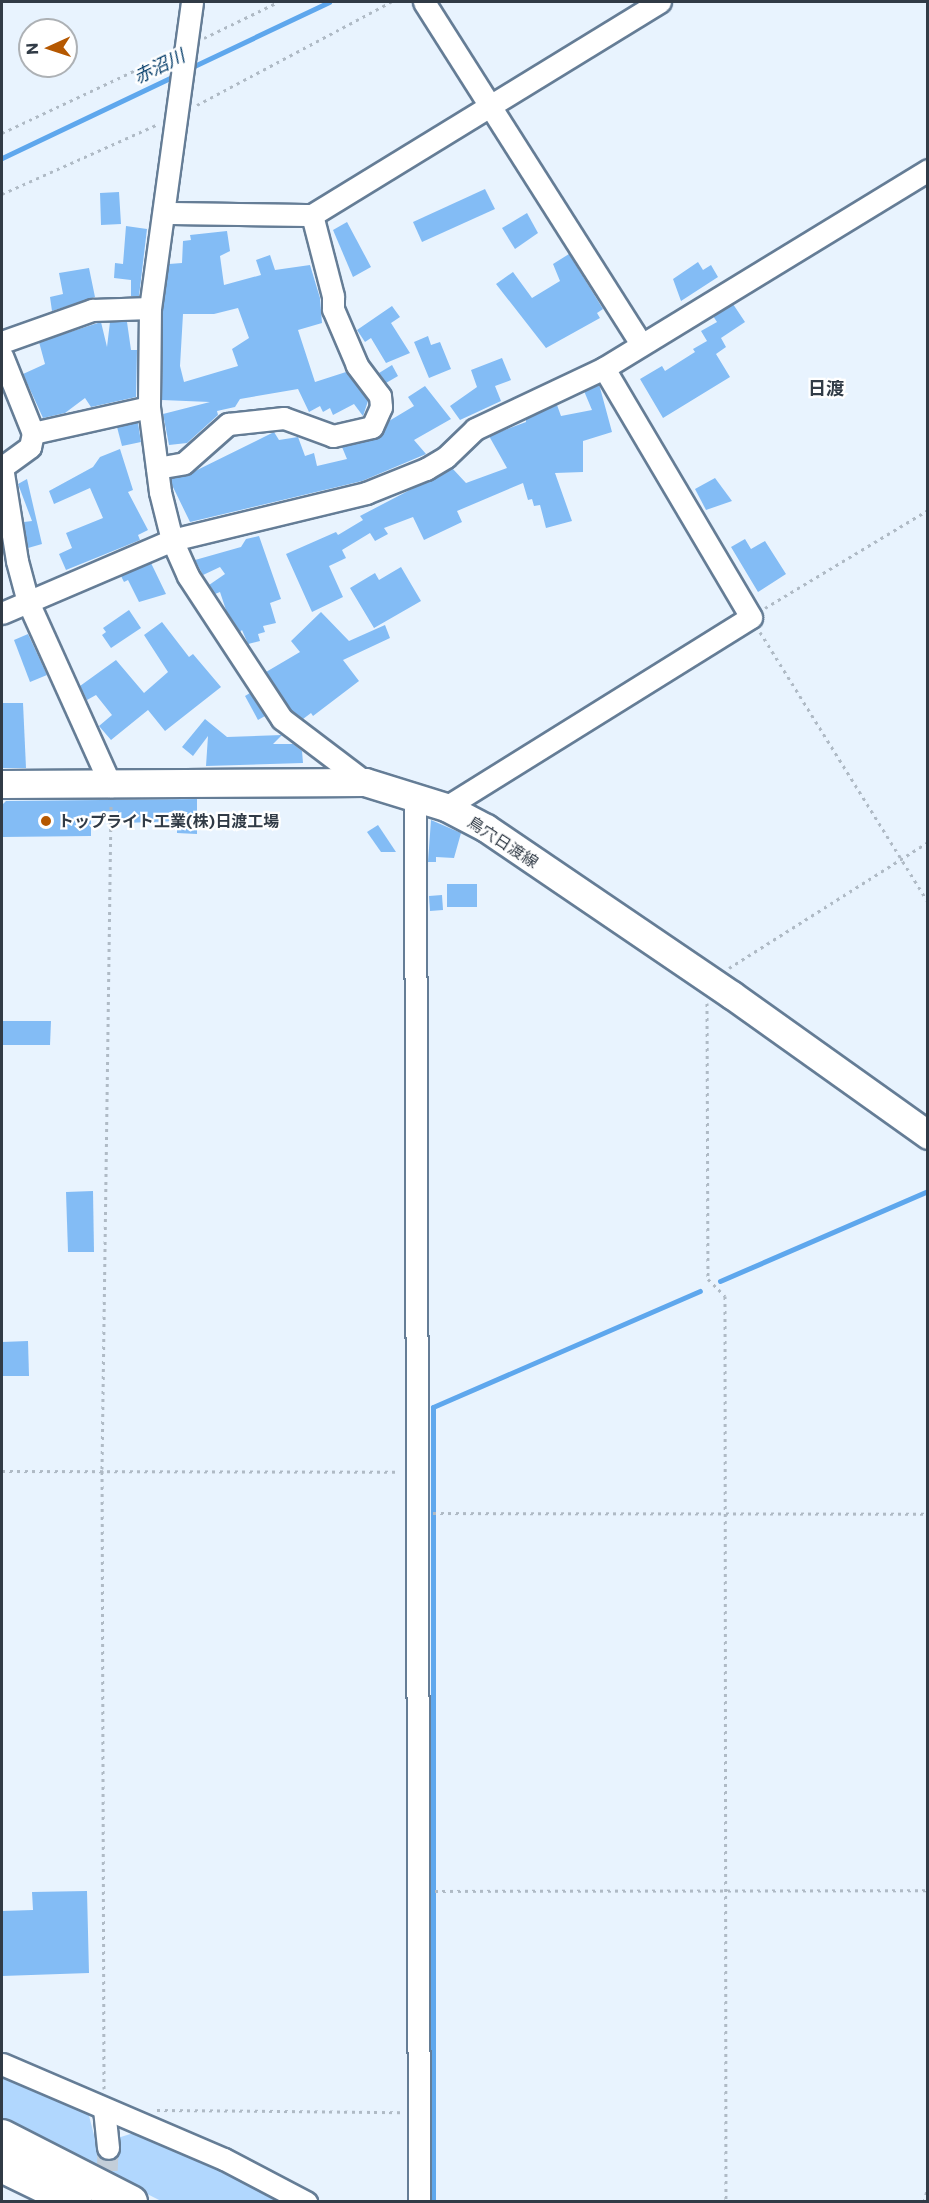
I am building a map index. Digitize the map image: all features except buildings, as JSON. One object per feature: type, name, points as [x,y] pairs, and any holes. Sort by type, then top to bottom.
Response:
[{"type":"highway","points":[[2,2136],[131,2202]]},
{"type":"highway","points":[[2,2166],[76,2202]]},
{"type":"main road","name":"鳥穴日渡線","points":[[2,784],[111,786],[365,782],[446,807],[486,828],[709,980],[927,1135]]},
{"type":"street","points":[[192,2],[165,213],[150,309],[149,407],[156,468],[172,540],[194,585],[282,719],[365,782]]},
{"type":"street","points":[[424,2],[640,343]]},
{"type":"street","points":[[165,213],[312,215],[660,2]]},
{"type":"street","points":[[2,613],[172,540],[366,493],[416,473],[446,458],[475,429],[604,368],[640,343],[927,170]]},
{"type":"street","points":[[156,468],[184,463],[228,424],[284,418],[333,436],[372,427],[381,407],[380,396],[357,366],[333,309],[333,296],[312,215]]},
{"type":"street","points":[[2,342],[92,310],[150,309]]},
{"type":"street","points":[[2,356],[33,433],[30,447],[2,467],[28,602],[111,786]]},
{"type":"street","points":[[446,807],[751,617],[604,368]]},
{"type":"street","points":[[33,433],[149,407]]},
{"type":"street","points":[[415,796],[420,1513],[419,2202]]},
{"type":"street","points":[[2,2064],[224,2159],[306,2202]]},
{"type":"street","points":[[105,2109],[108,2148]]},
{"type":"path","points":[[2,133],[278,2]]},
{"type":"path","points":[[927,510],[751,617],[927,902]]},
{"type":"path","points":[[105,2109],[102,1469],[111,786]]},
{"type":"path","points":[[726,2202],[725,1296],[708,1279],[709,980],[927,842]]},
{"type":"path","points":[[2,1470],[419,1472]]},
{"type":"path","points":[[420,1513],[927,1514]]},
{"type":"path","points":[[418,1890],[927,1890]]},
{"type":"path","points":[[152,2110],[420,2112]]},
{"type":"path","points":[[924,2202],[927,2186]]},
{"type":"shaded area","points":[[2,2072],[87,2108],[94,2135],[101,2143],[107,2140],[105,2175],[2,2122]]},
{"type":"shaded area","points":[[140,2131],[235,2174],[286,2201],[161,2201],[110,2175],[111,2140]]},
{"type":"waterway","name":"赤沼川","points":[[190,68],[329,2]]},
{"type":"waterway","name":"赤沼川","points":[[2,158],[176,75]]},
{"type":"waterway","points":[[720,1281],[928,1191]]},
{"type":"waterway","points":[[433,2202],[433,1407],[700,1291]]},
{"type":"tunnel","points":[[106,2201],[108,2148]]},
{"type":"place","name":"トップライト工業(株)日渡工場","points":[[46,821]]},
{"type":"district","name":"日渡","points":[[826,388]]}]
